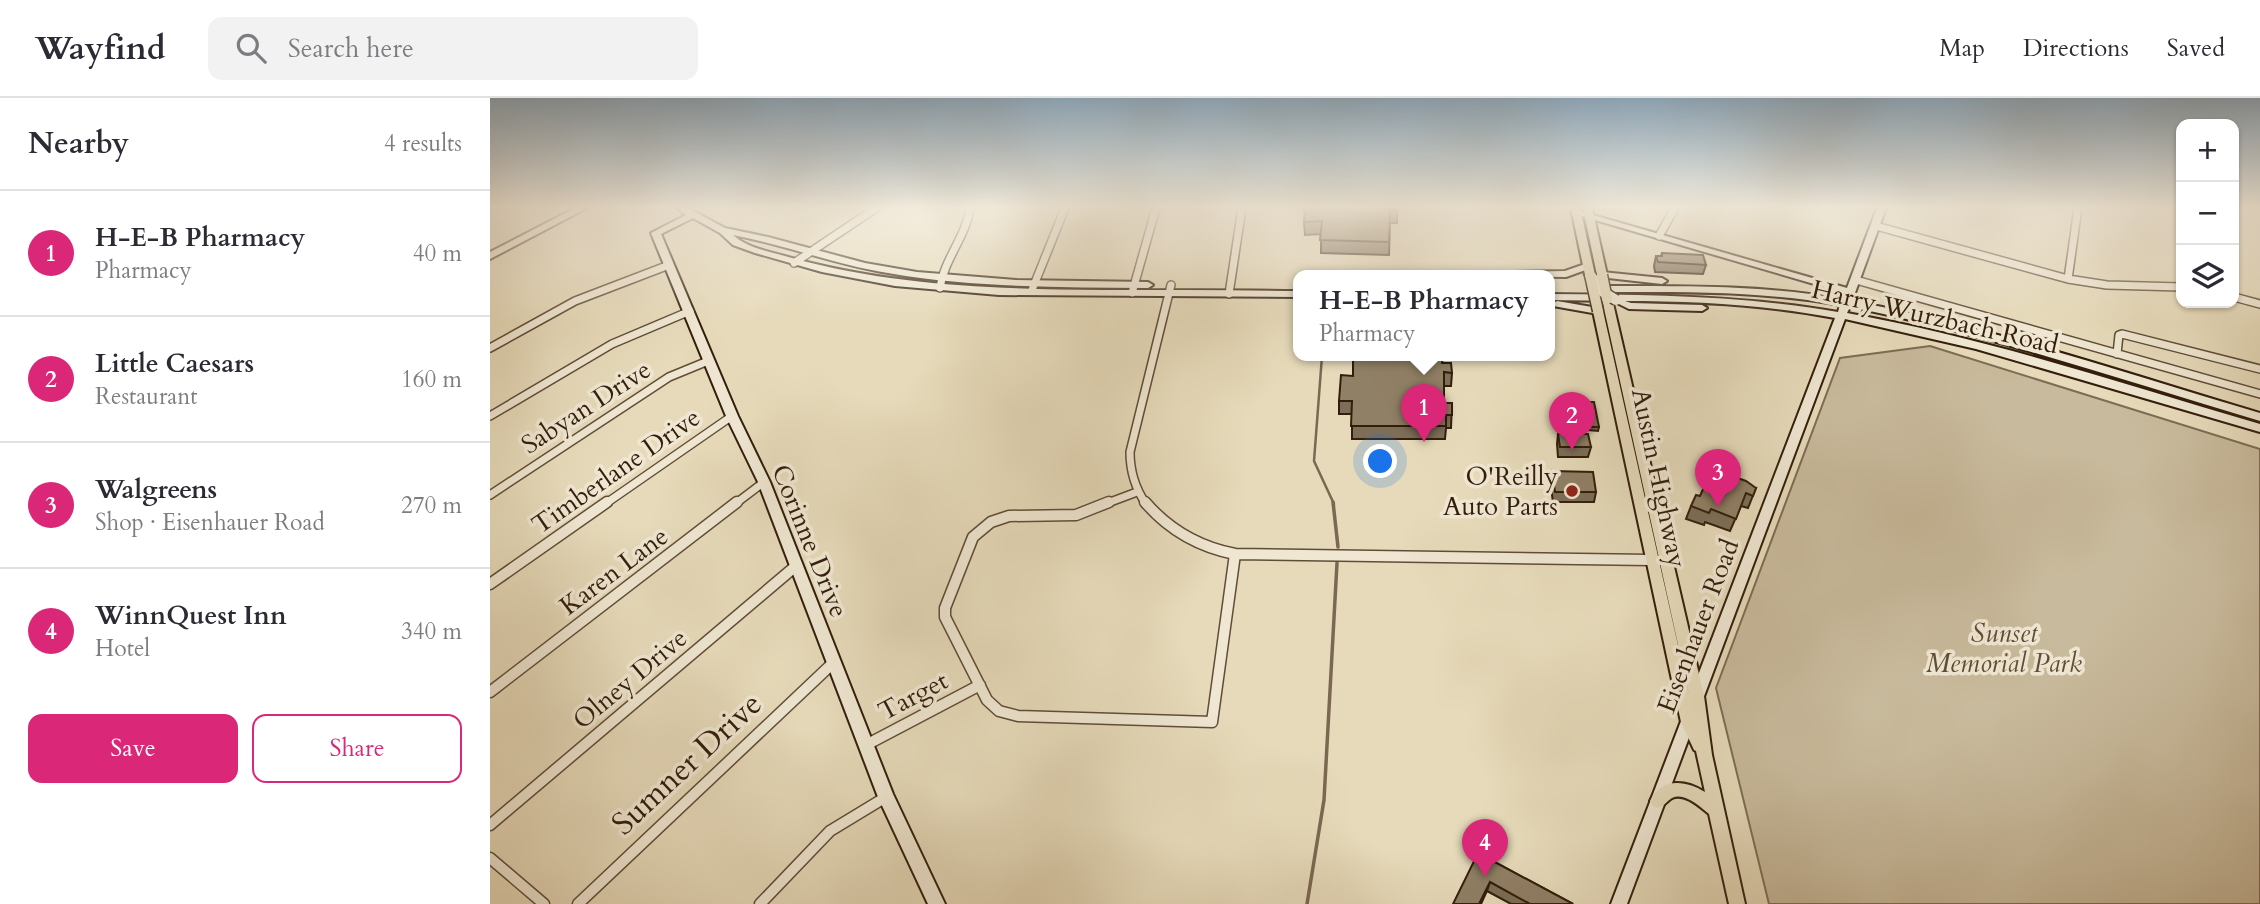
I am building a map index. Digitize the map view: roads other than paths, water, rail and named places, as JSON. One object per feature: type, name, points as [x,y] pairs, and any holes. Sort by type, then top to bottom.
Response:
[{"type":"main road","points":[[490,256],[510,246]]},
{"type":"main road","name":"Corinne Drive","points":[[661,246],[690,311],[708,361],[764,482],[886,797],[937,904]]},
{"type":"main road","points":[[744,246],[794,262],[870,279],[1033,288],[1170,290],[1293,286]]},
{"type":"main road","points":[[784,246],[940,282]]},
{"type":"main road","name":"Austin Highway","points":[[1586,246],[1598,285],[1612,318],[1651,560],[1688,722],[1704,755]]},
{"type":"main road","name":"Austin Highway","points":[[1596,246],[1598,311],[1603,333],[1618,363],[1697,696],[1704,755],[1737,904]]},
{"type":"main road","points":[[1688,246],[1849,298]]},
{"type":"main road","name":"Eisenhauer Road","points":[[1619,904],[1869,246]]},
{"type":"main road","points":[[1555,274],[1566,274],[1598,285],[1629,306],[1756,311],[1841,319]]},
{"type":"main road","points":[[1566,274],[1598,285],[1634,280],[1755,287],[1780,294]]},
{"type":"main road","points":[[1567,305],[1586,299],[1598,285]]},
{"type":"main road","name":"Harry Wurzbach Road","points":[[1555,288],[1694,289],[1849,298],[2260,417]]},
{"type":"main road","points":[[1229,289],[1293,294]]},
{"type":"main road","name":"Harry Wurzbach Road","points":[[1555,297],[1710,300],[1786,306],[1841,319],[1925,333],[2260,428]]},
{"type":"main road","points":[[1555,304],[1598,311]]},
{"type":"main road","points":[[1612,318],[1629,306]]},
{"type":"main road","points":[[1603,333],[1607,338],[1613,365],[1618,363]]},
{"type":"main road","points":[[1658,801],[1664,793],[1679,788],[1690,791],[1716,810]]},
{"type":"street","points":[[794,262],[818,246]]},
{"type":"street","points":[[940,282],[957,246]]},
{"type":"street","points":[[1033,288],[1050,246]]},
{"type":"street","points":[[1133,289],[1145,246]]},
{"type":"street","points":[[1229,289],[1236,246]]},
{"type":"street","points":[[1947,246],[2068,279],[2107,285],[2176,287]]},
{"type":"street","points":[[2068,279],[2073,246]]},
{"type":"street","points":[[490,348],[575,301],[669,265]]},
{"type":"street","points":[[1856,280],[2260,394]]},
{"type":"street","points":[[1170,290],[1131,450],[1131,472],[1137,492],[1164,522],[1187,538],[1214,551],[1235,554],[1651,560]]},
{"type":"street","points":[[2239,298],[2260,304]]},
{"type":"street","points":[[490,416],[614,342],[648,325],[690,311]]},
{"type":"street","points":[[2117,354],[2119,335],[2122,334],[2260,369]]},
{"type":"street","name":"Sabyan Drive","points":[[490,495],[669,377],[708,361]]},
{"type":"street","name":"Timberlane Drive","points":[[490,584],[732,416]]},
{"type":"street","name":"Karen Lane","points":[[490,692],[764,482]]},
{"type":"street","points":[[1137,492],[1076,515],[1009,516],[991,522],[976,533],[950,595],[945,617],[980,685],[999,711],[1013,715],[1212,722],[1235,554]]},
{"type":"street","name":"Olney Drive","points":[[490,825],[797,565]]},
{"type":"street","name":"Sumner Drive","points":[[578,904],[833,663]]},
{"type":"street","name":"Target","points":[[866,745],[980,685]]},
{"type":"street","points":[[761,904],[830,831],[886,797]]},
{"type":"street","points":[[490,858],[544,904]]},
{"type":"waterway","points":[[1322,361],[1314,461],[1334,504]]},
{"type":"waterway","points":[[1333,502],[1338,547]]},
{"type":"waterway","points":[[1307,904],[1324,800],[1337,563]]},
{"type":"place","name":"H-E-B Pharmacy","points":[[1424,442]]},
{"type":"place","name":"Little Caesars","points":[[1572,450]]},
{"type":"place","name":"O'Reilly Auto Parts","points":[[1572,491]]},
{"type":"place","name":"Walgreens","points":[[1718,507]]},
{"type":"place","name":"WinnQuest Inn","points":[[1485,877]]},
{"type":"park label","name":"Sunset Memorial Park","points":[[2004,648]]}]
